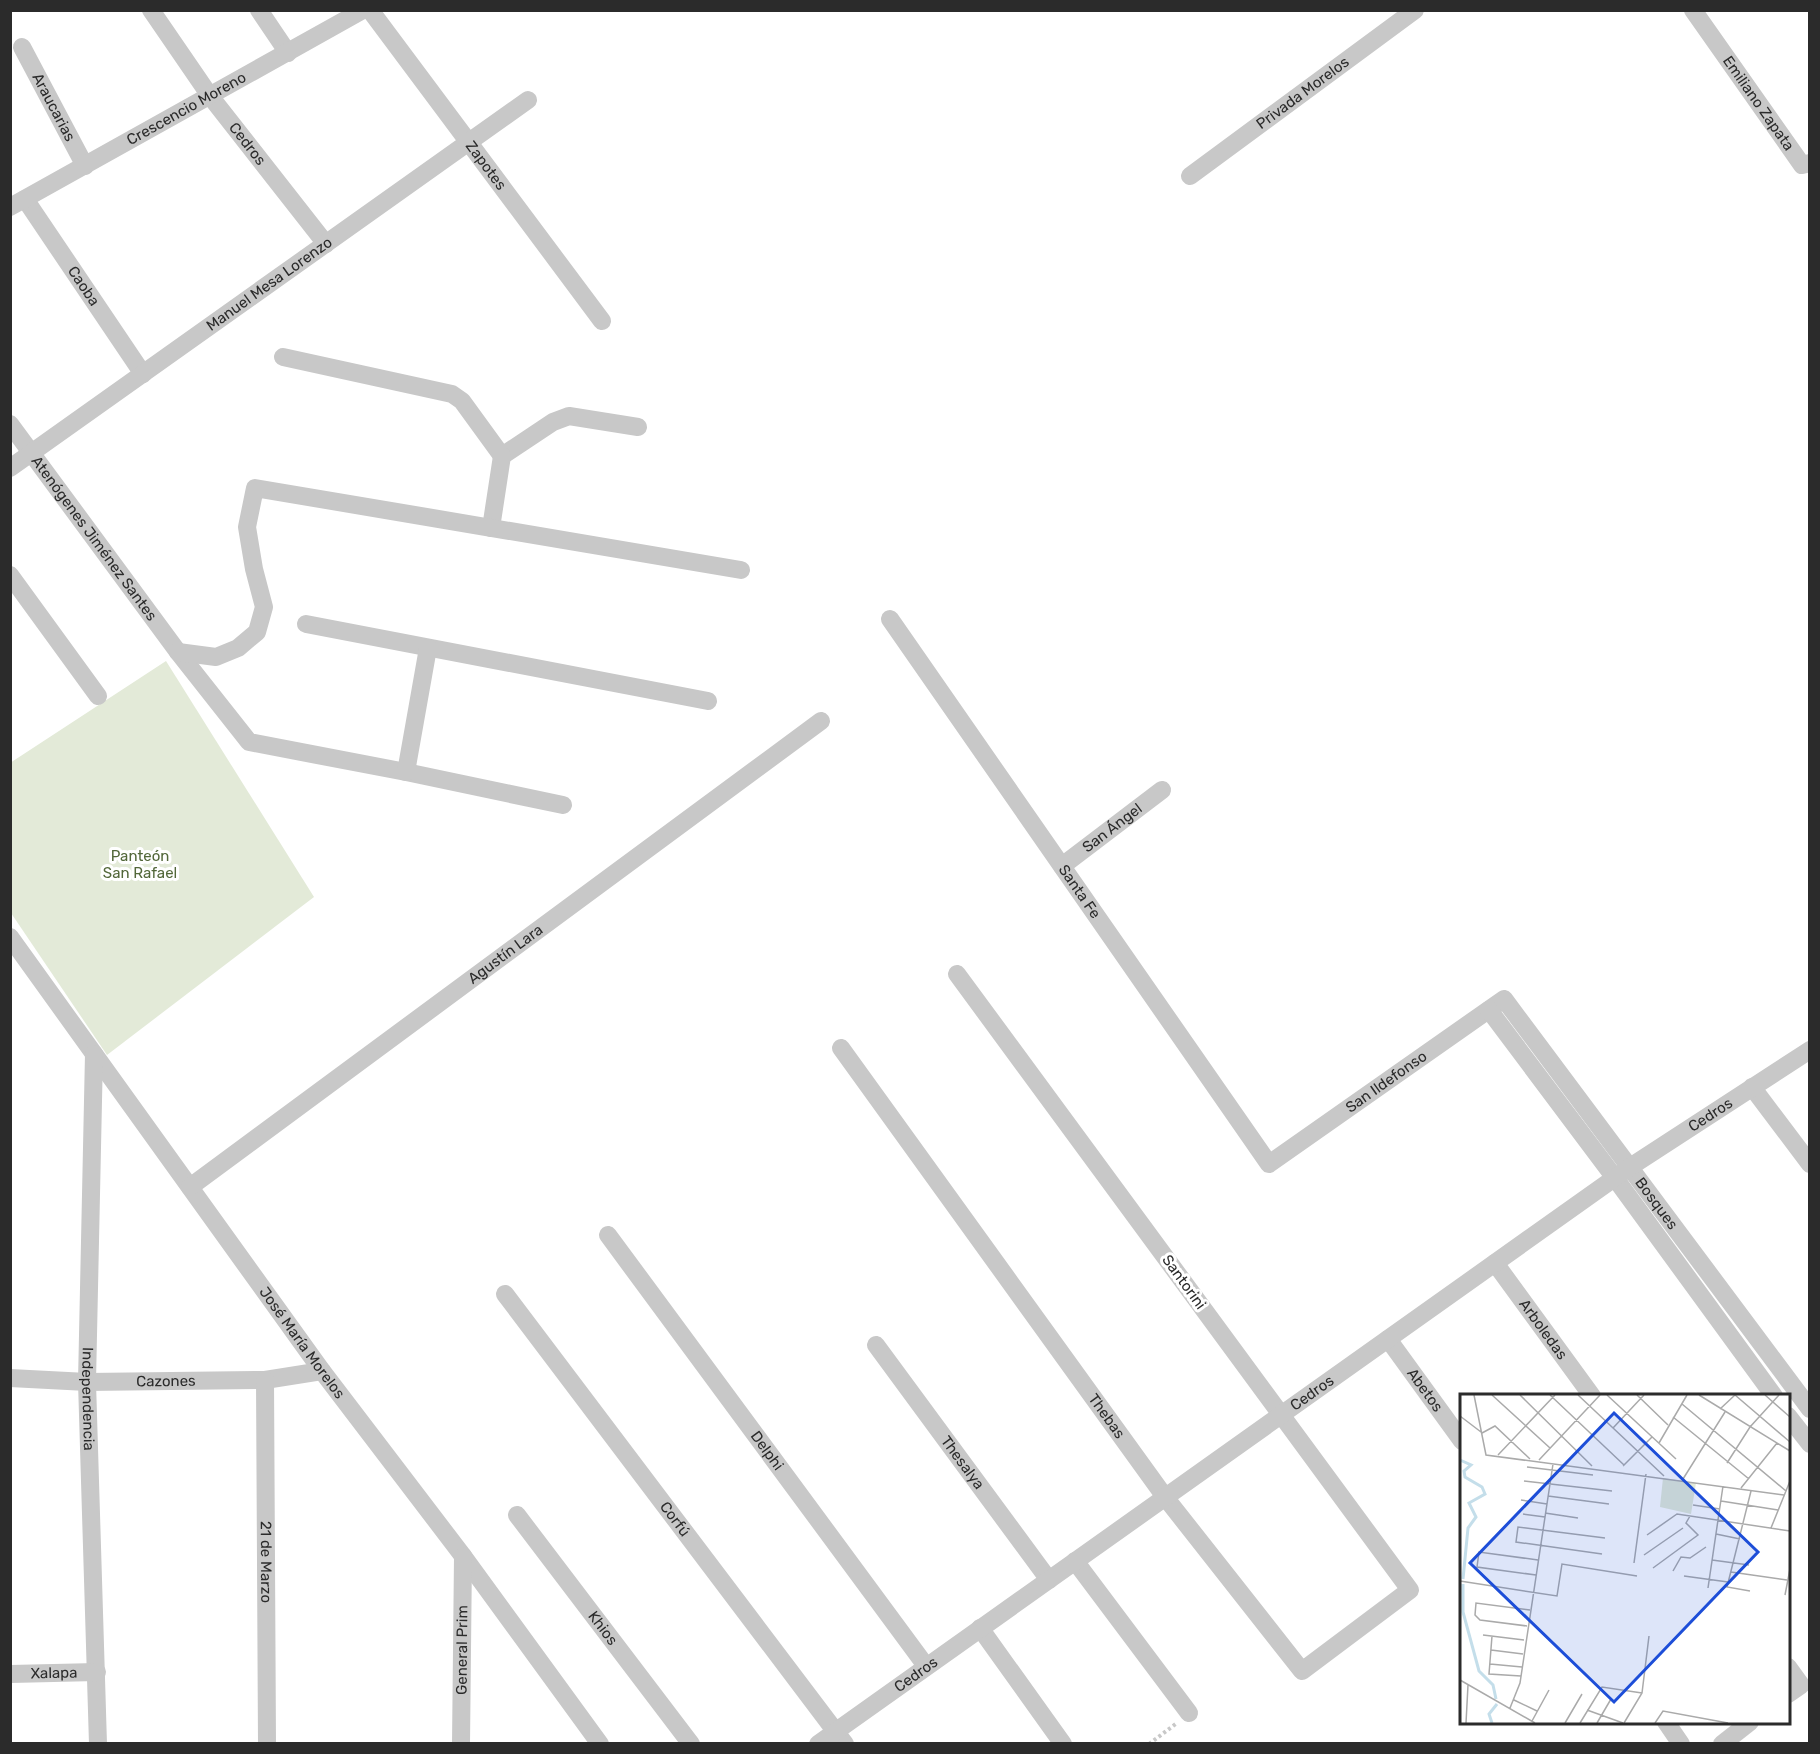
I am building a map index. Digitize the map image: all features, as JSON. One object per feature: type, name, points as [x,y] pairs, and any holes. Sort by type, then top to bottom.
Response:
[{"type":"street","name":"Cedros","points":[[151,10],[210,96],[326,244]]},
{"type":"street","points":[[259,10],[288,53]]},
{"type":"street","name":"Crescencio Moreno","points":[[18,203],[363,10]]},
{"type":"street","name":"Zapotes","points":[[370,10],[602,321]]},
{"type":"street","name":"Privada Morelos","points":[[1190,176],[1415,10]]},
{"type":"street","name":"Emiliano Zapata","points":[[1693,10],[1802,165],[1809,164]]},
{"type":"street","name":"Araucarias","points":[[22,46],[85,166]]},
{"type":"street","name":"Manuel Mesa Lorenzo","points":[[10,468],[528,100]]},
{"type":"street","name":"Caoba","points":[[18,203],[143,374]]},
{"type":"street","points":[[283,357],[452,394],[462,401],[502,456],[491,528]]},
{"type":"street","points":[[502,456],[553,422],[569,416],[638,427]]},
{"type":"street","name":"Atenógenes Jiménez Santes","points":[[10,424],[178,652],[249,742],[563,805]]},
{"type":"street","points":[[178,652],[216,657],[238,648],[257,632],[264,606],[254,569],[247,527],[255,488],[741,570]]},
{"type":"street","points":[[10,575],[98,696]]},
{"type":"street","name":"Santa Fe","points":[[890,619],[1269,1164]]},
{"type":"street","points":[[306,624],[708,701]]},
{"type":"street","points":[[406,772],[428,648]]},
{"type":"street","name":"Agustín Lara","points":[[190,1187],[821,721]]},
{"type":"street","name":"San Ángel","points":[[1062,866],[1162,790]]},
{"type":"street","name":"José María Morelos","points":[[10,937],[322,1371],[464,1556],[600,1743]]},
{"type":"street","name":"Santorini","points":[[957,974],[1410,1590]]},
{"type":"street","name":"San Ildefonso","points":[[1269,1164],[1504,999]]},
{"type":"street","name":"Bosques","points":[[1504,999],[1773,1394]]},
{"type":"street","name":"Bosques","points":[[1489,1010],[1622,1172],[1809,1409]]},
{"type":"street","name":"Thebas","points":[[841,1048],[1165,1497],[1302,1671],[1410,1590]]},
{"type":"street","name":"Cedros","points":[[818,1743],[840,1737],[926,1666],[1622,1172],[1809,1050]]},
{"type":"street","name":"Independencia","points":[[94,1054],[87,1382],[98,1743]]},
{"type":"street","points":[[1752,1088],[1809,1164]]},
{"type":"street","name":"Delphi","points":[[608,1235],[926,1666]]},
{"type":"street","name":"Arboledas","points":[[1495,1263],[1591,1394]]},
{"type":"street","name":"Corfú","points":[[505,1294],[840,1737]]},
{"type":"street","name":"Abetos","points":[[1388,1339],[1460,1440]]},
{"type":"street","name":"Thesalya","points":[[876,1345],[1049,1580]]},
{"type":"street","name":"Cazones","points":[[10,1378],[87,1382],[264,1380],[322,1371]]},
{"type":"street","name":"21 de Marzo","points":[[264,1380],[267,1743]]},
{"type":"street","points":[[1790,1419],[1809,1444]]},
{"type":"street","name":"Khios","points":[[517,1515],[691,1743]]},
{"type":"street","name":"General Prim","points":[[461,1743],[464,1556]]},
{"type":"street","points":[[1075,1561],[1190,1713]]},
{"type":"street","points":[[980,1628],[1063,1743]]},
{"type":"street","points":[[1790,1671],[1801,1685],[1790,1693]]},
{"type":"street","name":"Xalapa","points":[[10,1674],[97,1672]]},
{"type":"street","points":[[1667,1724],[1681,1743]]},
{"type":"street","points":[[1722,1743],[1747,1724]]},
{"type":"path","points":[[1149,1743],[1190,1713]]},
{"type":"green space","name":"Panteón San Rafael","points":[[166,661],[314,897],[107,1055],[11,913],[10,763]]}]
